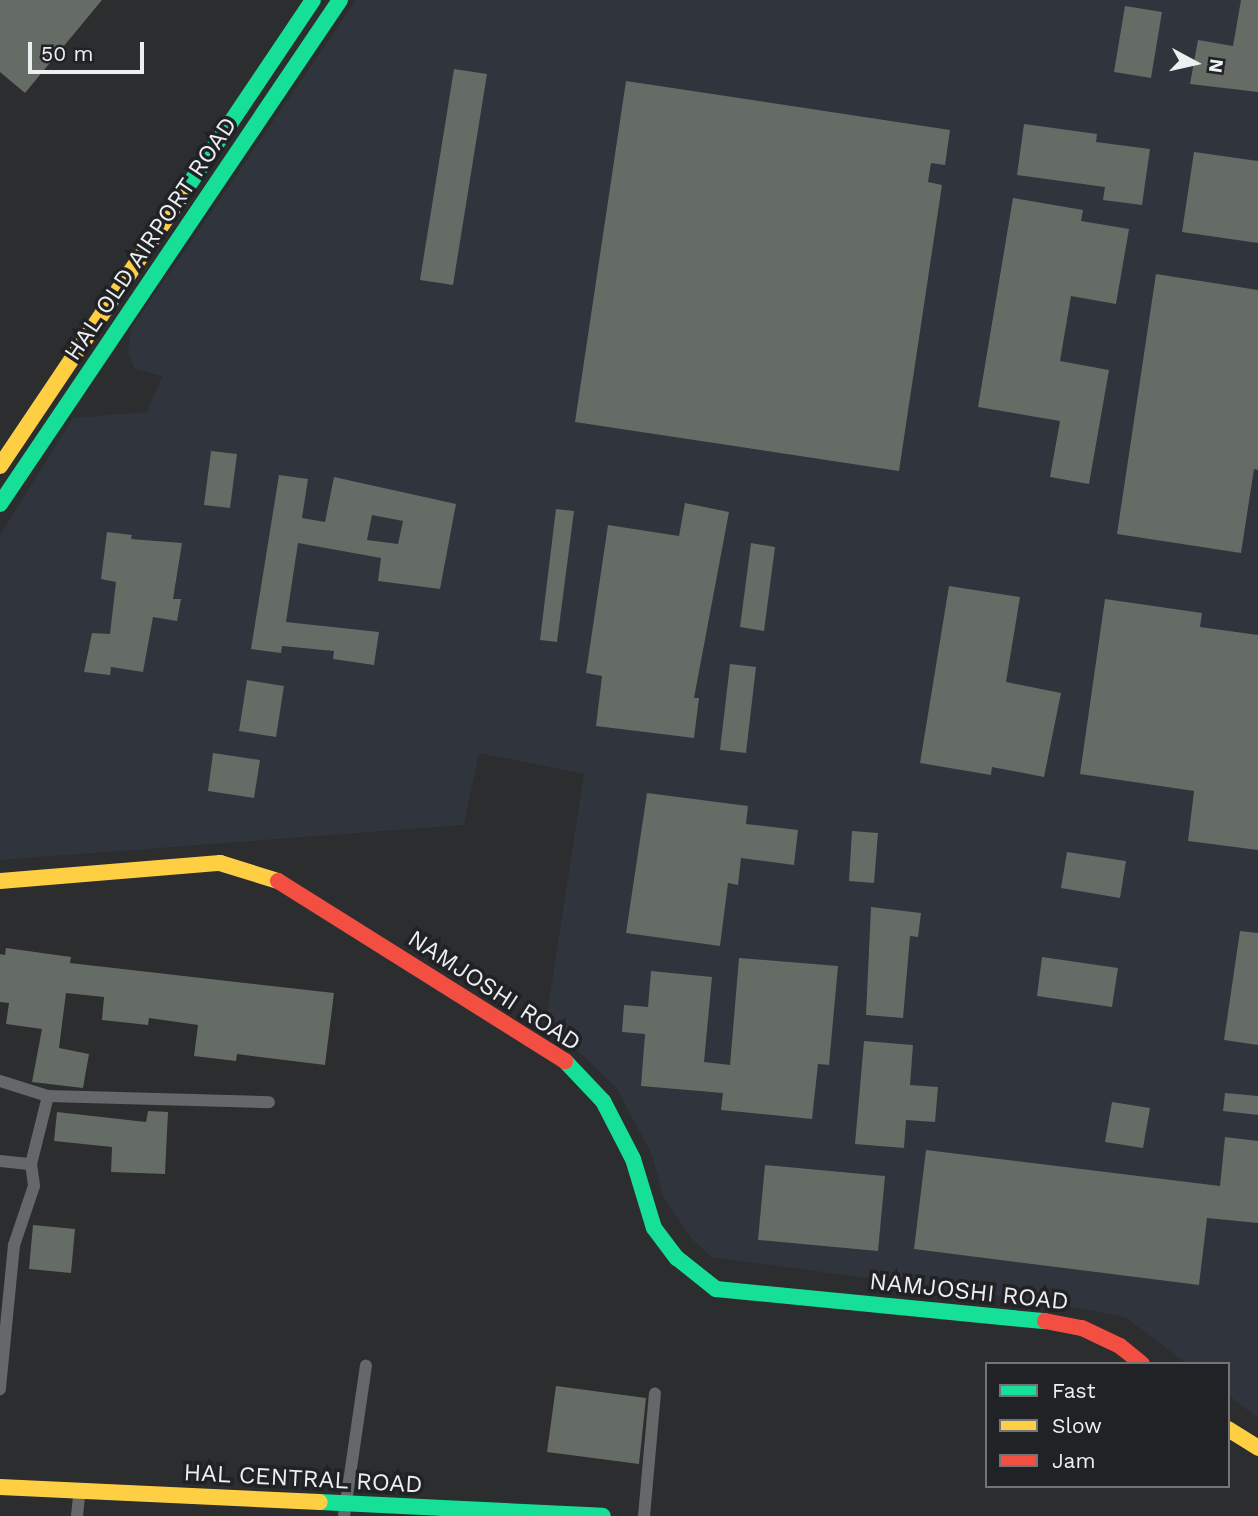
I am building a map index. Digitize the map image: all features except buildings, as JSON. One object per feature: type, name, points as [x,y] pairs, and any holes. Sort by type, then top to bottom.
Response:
[{"type":"main road","name":"HAL OLD AIRPORT ROAD","points":[[0,466],[313,0]]},
{"type":"main road","name":"HAL OLD AIRPORT ROAD","points":[[0,505],[340,0]]},
{"type":"main road","name":"NAMJOSHI ROAD","points":[[0,881],[220,863],[278,881],[571,1065],[603,1101],[633,1159],[654,1228],[677,1258],[716,1289],[1038,1320],[1082,1328],[1120,1346],[1140,1362]]},
{"type":"main road","points":[[1230,1430],[1258,1448]]},
{"type":"main road","name":"HAL CENTRAL ROAD","points":[[0,1487],[80,1489],[345,1510],[603,1516]]},
{"type":"street","points":[[0,1081],[48,1096],[270,1102]]},
{"type":"street","points":[[0,1389],[14,1245],[34,1186],[31,1164],[48,1096]]},
{"type":"street","points":[[0,1161],[31,1164]]},
{"type":"street","points":[[345,1510],[366,1366]]},
{"type":"street","points":[[644,1516],[655,1393]]},
{"type":"street","points":[[76,1516],[80,1489]]},
{"type":"shaded area","points":[[356,0],[1258,0],[1258,1418],[1230,1397],[1230,1362],[1184,1362],[1125,1317],[1052,1303],[711,1257],[693,1240],[664,1199],[652,1155],[616,1087],[546,1021],[584,774],[479,753],[464,825],[0,860],[0,535],[73,418],[147,412],[162,376],[135,369],[128,352],[131,329]]},
{"type":"traffic: fast","points":[[184,192],[313,0]]},
{"type":"traffic: fast","points":[[0,504],[340,0]]},
{"type":"traffic: fast","points":[[565,1061],[603,1101],[633,1159],[654,1228],[677,1258],[716,1289],[1045,1321]]},
{"type":"traffic: fast","points":[[320,1502],[603,1516]]},
{"type":"traffic: slow","points":[[0,466],[184,192]]},
{"type":"traffic: slow","points":[[0,881],[220,863],[278,881]]},
{"type":"traffic: slow","points":[[1230,1430],[1258,1448]]},
{"type":"traffic: slow","points":[[0,1487],[320,1502]]},
{"type":"traffic: jam","points":[[278,881],[565,1061]]},
{"type":"traffic: jam","points":[[1045,1321],[1082,1328],[1120,1346],[1140,1362]]}]
